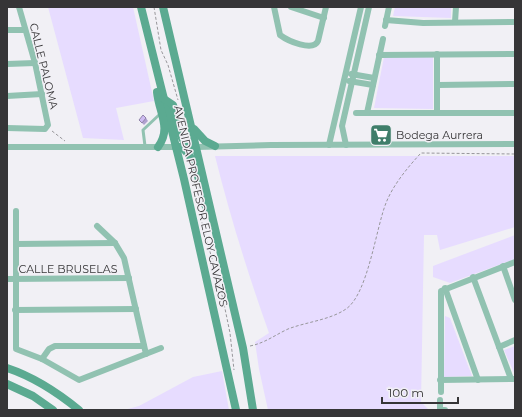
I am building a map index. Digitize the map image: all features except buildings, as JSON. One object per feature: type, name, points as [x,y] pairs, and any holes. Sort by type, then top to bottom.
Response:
[{"type":"main road","name":"AVENIDA PROFESOR ELOY CAVAZOS","points":[[141,7],[183,173],[236,410]]},
{"type":"main road","name":"AVENIDA PROFESOR ELOY CAVAZOS","points":[[163,7],[243,348],[253,410]]},
{"type":"main road","points":[[158,147],[164,139],[165,132],[157,93],[160,81]]},
{"type":"main road","points":[[164,99],[173,105],[181,139],[187,145],[197,148]]},
{"type":"main road","points":[[191,126],[205,141],[215,146]]},
{"type":"main road","points":[[176,147],[181,147],[189,153],[195,168],[204,203],[213,217]]},
{"type":"main road","points":[[183,173],[189,153],[197,148]]},
{"type":"main road","points":[[183,173],[187,166],[192,165],[195,168]]},
{"type":"main road","points":[[7,368],[22,373],[44,384],[79,410]]},
{"type":"main road","points":[[7,384],[33,396],[53,410]]},
{"type":"street","name":"CALLE PALOMA","points":[[19,7],[42,94],[46,129]]},
{"type":"street","points":[[274,7],[280,35],[309,46],[315,45],[318,41],[326,7]]},
{"type":"street","points":[[291,7],[324,18]]},
{"type":"street","points":[[329,145],[361,7]]},
{"type":"street","points":[[346,145],[342,126],[369,7]]},
{"type":"street","points":[[389,7],[386,23],[515,22]]},
{"type":"street","points":[[455,22],[456,7]]},
{"type":"street","points":[[7,30],[25,30]]},
{"type":"street","points":[[367,114],[383,39]]},
{"type":"street","points":[[437,54],[437,112]]},
{"type":"street","points":[[379,55],[515,54]]},
{"type":"street","points":[[7,64],[35,63]]},
{"type":"street","points":[[345,73],[374,78]]},
{"type":"street","points":[[344,79],[373,85]]},
{"type":"street","points":[[438,85],[515,84]]},
{"type":"street","points":[[7,96],[42,94]]},
{"type":"street","points":[[356,113],[515,113]]},
{"type":"street","points":[[7,128],[46,129]]},
{"type":"street","points":[[197,148],[215,146],[515,144]]},
{"type":"street","points":[[7,147],[176,147]]},
{"type":"street","points":[[16,211],[16,348],[42,359],[79,380],[161,348]]},
{"type":"street","points":[[97,226],[115,242],[124,258],[146,354]]},
{"type":"street","points":[[16,244],[115,242]]},
{"type":"street","points":[[443,289],[515,262]]},
{"type":"street","points":[[503,266],[515,300]]},
{"type":"street","name":"CALLE BRUSELAS","points":[[7,279],[128,278]]},
{"type":"street","points":[[440,380],[513,379],[499,347],[473,278]]},
{"type":"street","points":[[441,392],[440,380],[443,289]]},
{"type":"street","points":[[443,289],[478,380]]},
{"type":"street","points":[[15,310],[136,309]]},
{"type":"street","points":[[499,347],[515,340]]},
{"type":"street","points":[[42,359],[49,349],[55,346],[144,346]]},
{"type":"street","points":[[440,400],[440,410],[446,410]]},
{"type":"lane","points":[[145,146],[143,130],[161,113]]},
{"type":"path","points":[[154,7],[161,50],[168,66],[179,105]]},
{"type":"path","points":[[46,129],[74,147]]},
{"type":"path","points":[[243,348],[263,344],[289,329],[335,314],[345,310],[352,304],[371,260],[386,202],[397,183],[421,153],[515,154]]},
{"type":"path","points":[[198,209],[223,299],[230,333],[235,375]]},
{"type":"shaded area","points":[[48,7],[133,7],[154,101],[116,108],[124,140],[83,138]]},
{"type":"shaded area","points":[[395,7],[451,7],[451,18],[393,16]]},
{"type":"shaded area","points":[[384,57],[433,57],[433,109],[374,108]]},
{"type":"shaded area","points":[[215,156],[515,156],[515,227],[440,250],[437,235],[424,235],[421,402],[429,410],[268,410],[255,342],[269,333],[240,245]]},
{"type":"shaded area","points":[[515,235],[515,259],[450,283],[433,277],[433,266]]},
{"type":"shaded area","points":[[445,316],[450,318],[472,376],[444,377]]},
{"type":"shaded area","points":[[515,346],[515,375],[504,350]]},
{"type":"shaded area","points":[[222,371],[229,410],[124,410],[139,406],[193,377]]},
{"type":"place","name":"Bodega Aurrera","points":[[381,135]]}]
